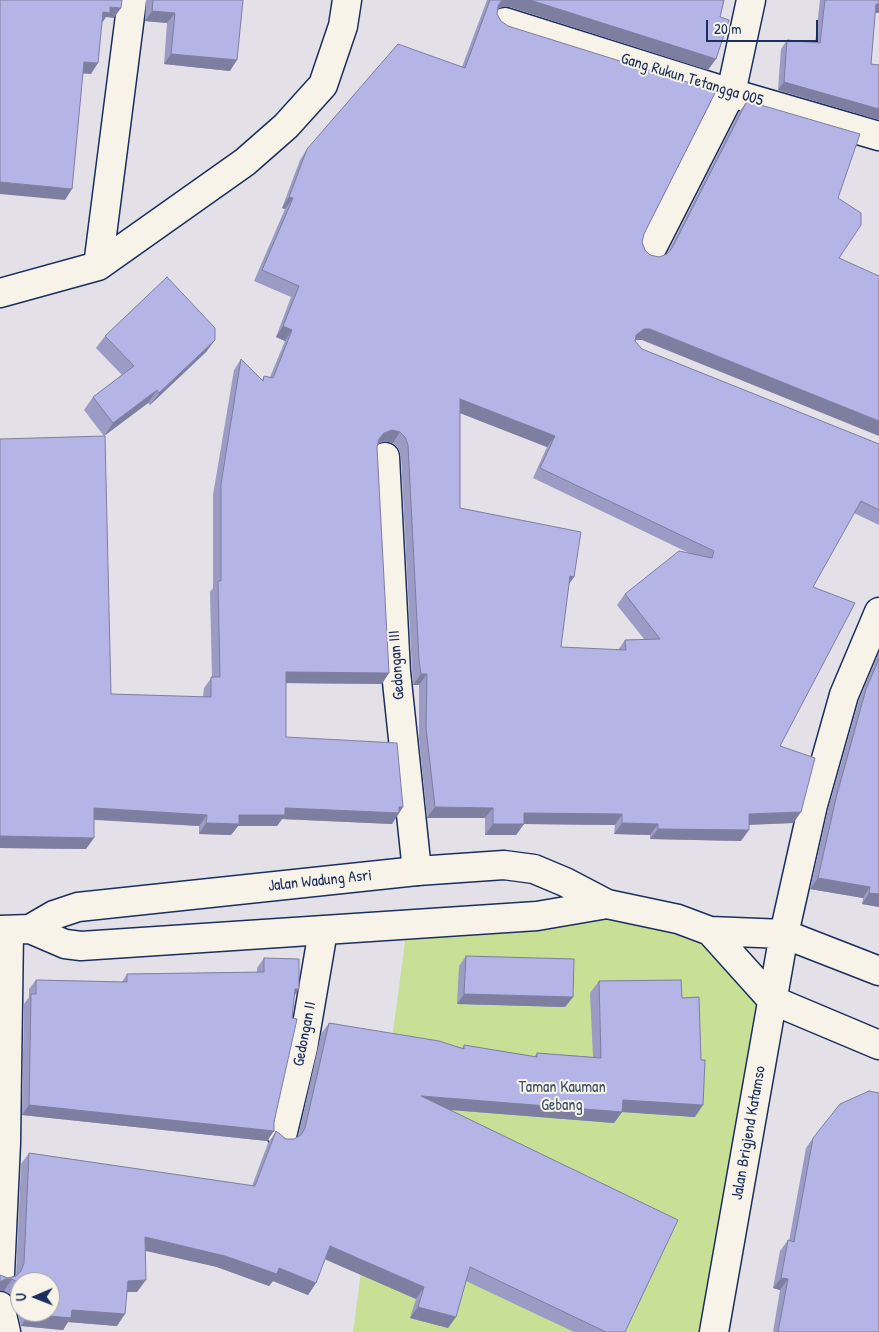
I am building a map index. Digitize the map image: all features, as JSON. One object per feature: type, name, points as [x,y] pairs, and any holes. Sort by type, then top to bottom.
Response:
[{"type":"street","points":[[98,266],[132,0]]},
{"type":"street","points":[[0,293],[98,266],[245,162],[286,126],[323,85],[341,34],[347,0]]},
{"type":"street","points":[[650,252],[731,93],[751,0]]},
{"type":"street","name":"Gang Rukun Tetangga 005","points":[[505,22],[731,93],[879,136]]},
{"type":"street","name":"Gedongan III","points":[[385,457],[396,672],[417,871]]},
{"type":"street","name":"Jalan Brigjend Katamso","points":[[714,1332],[784,934],[812,805],[844,695],[879,612]]},
{"type":"street","name":"Jalan Wadung Asri","points":[[13,930],[78,908],[417,871],[504,865],[534,869],[565,882],[608,904],[678,919],[710,931],[784,934],[879,971]]},
{"type":"street","name":"Jalan Wadung Asri","points":[[13,930],[64,944],[81,946],[537,916],[608,904]]},
{"type":"street","points":[[0,1274],[13,930]]},
{"type":"street","name":"Gedongan II","points":[[282,1136],[303,1048],[323,931]]},
{"type":"street","name":"Jalan Wadung Asri","points":[[710,931],[772,1000]]},
{"type":"street","points":[[772,1000],[879,1045]]},
{"type":"street","points":[[0,1306],[6,1332]]},
{"type":"green space","name":"Taman Kauman Gebang","points":[[563,903],[699,941],[757,997],[700,1332],[353,1332],[406,934]]},
{"type":"building","points":[[0,0],[122,0],[121,8],[110,7],[110,13],[103,12],[98,63],[84,62],[72,189],[0,182]]},
{"type":"building","points":[[153,0],[243,0],[237,60],[171,54],[175,13],[152,11]]},
{"type":"building","points":[[490,0],[502,0],[498,6],[497,14],[501,21],[508,26],[716,91],[644,234],[642,242],[645,250],[650,255],[659,257],[667,254],[672,248],[747,101],[860,134],[838,198],[861,213],[861,225],[839,258],[879,276],[879,421],[650,329],[644,329],[636,335],[635,341],[642,349],[879,444],[879,510],[861,501],[813,587],[855,603],[780,746],[815,758],[801,812],[749,814],[749,830],[658,829],[658,824],[622,823],[622,814],[524,813],[524,824],[493,824],[493,808],[435,807],[426,728],[427,674],[421,674],[419,660],[408,445],[405,437],[400,432],[392,430],[384,433],[379,439],[377,447],[389,673],[286,672],[286,737],[397,743],[403,807],[399,807],[399,813],[285,808],[285,815],[239,815],[239,824],[206,823],[207,815],[94,808],[94,838],[0,836],[0,439],[105,436],[111,694],[211,697],[211,677],[220,677],[218,581],[221,581],[221,484],[241,359],[263,381],[264,376],[273,378],[292,330],[283,326],[299,286],[262,270],[293,198],[289,197],[307,149],[398,44],[465,68]],"holes":[[[460,399],[555,436],[540,468],[714,551],[712,558],[679,551],[625,594],[660,639],[625,640],[626,650],[561,647],[570,576],[574,577],[581,532],[460,508]]]},
{"type":"building","points":[[530,0],[724,0],[720,17],[729,20],[716,59]]},
{"type":"building","points":[[825,0],[879,0],[879,4],[876,4],[871,64],[879,65],[879,109],[784,82],[787,40],[820,43]]},
{"type":"building","points":[[167,277],[215,328],[215,340],[159,393],[157,390],[113,423],[93,397],[134,366],[105,336]]},
{"type":"building","points":[[879,659],[879,894],[869,893],[870,887],[818,878],[836,798],[866,689]]},
{"type":"building","points":[[466,956],[574,959],[573,997],[464,994]]},
{"type":"building","points":[[264,958],[299,959],[299,989],[295,989],[292,1018],[297,1019],[274,1122],[274,1131],[29,1105],[31,994],[36,994],[36,980],[127,982],[127,974],[264,972]]},
{"type":"building","points":[[681,980],[682,998],[699,997],[701,1060],[705,1060],[703,1105],[623,1100],[622,1112],[421,1096],[678,1220],[625,1332],[606,1332],[470,1267],[456,1317],[418,1307],[424,1287],[330,1246],[316,1283],[279,1268],[277,1274],[225,1256],[145,1237],[146,1280],[128,1281],[125,1314],[72,1310],[71,1318],[60,1317],[60,1272],[20,1272],[24,1263],[29,1153],[255,1186],[276,1131],[286,1139],[294,1139],[301,1135],[305,1128],[329,1023],[439,1041],[464,1049],[464,1045],[537,1057],[537,1053],[601,1058],[599,981]]},
{"type":"building","points":[[869,1091],[879,1093],[879,1332],[778,1332],[788,1279],[781,1278],[788,1240],[794,1242],[813,1138],[840,1104]]},
{"type":"building","points":[[0,1275],[10,1279],[0,1282]]}]
